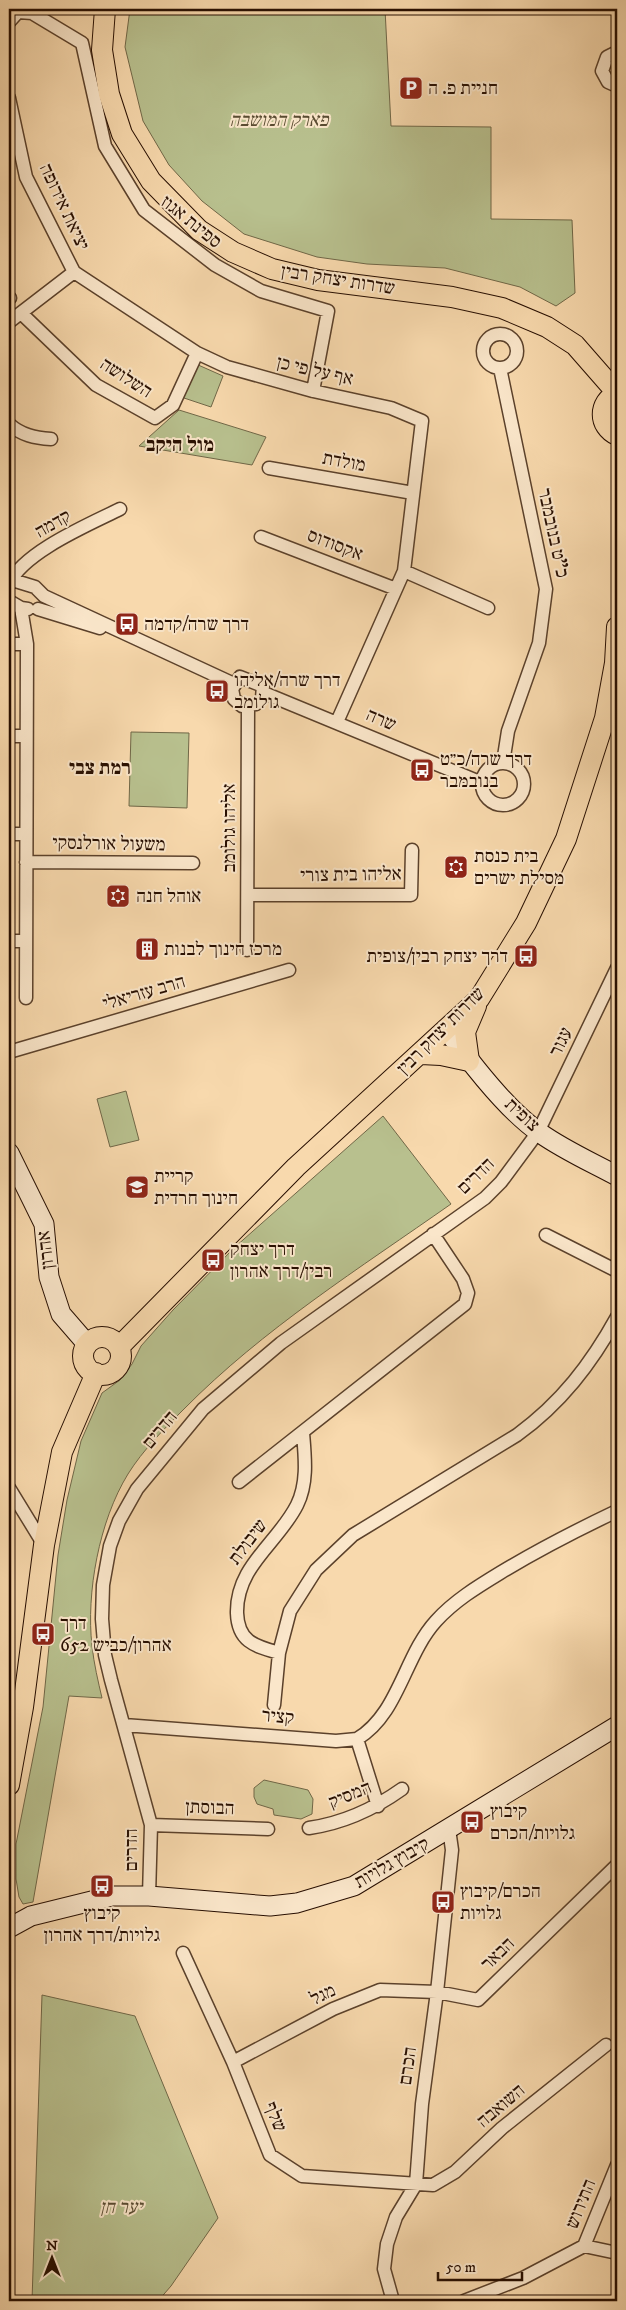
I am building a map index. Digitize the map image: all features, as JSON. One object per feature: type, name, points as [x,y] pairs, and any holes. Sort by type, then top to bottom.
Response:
[{"type":"main road","name":"שדרות יצחק רבין","points":[[105,9],[102,50],[109,94],[122,134],[151,181],[199,230],[233,252],[272,269],[318,280],[452,297],[502,308],[548,327],[575,345],[617,393]]},
{"type":"main road","points":[[617,393],[606,402],[602,415],[607,428],[617,435]]},
{"type":"main road","name":"שדרות יצחק רבין","points":[[118,1347],[296,1167],[479,999],[526,923],[566,839],[605,718],[615,663],[617,627]]},
{"type":"main road","points":[[421,1054],[441,1055],[469,1061],[466,1032],[479,999]]},
{"type":"main road","points":[[104,1337],[112,1340],[118,1347],[121,1353],[118,1365],[108,1373],[96,1373],[84,1361],[83,1355],[87,1344],[94,1339],[104,1337]]},
{"type":"main road","points":[[9,1785],[14,1728],[25,1692],[44,1545],[62,1452],[96,1373]]},
{"type":"main road","points":[[9,1708],[17,1704],[25,1692]]},
{"type":"street","name":"ספינת אגוז","points":[[9,22],[18,12],[32,12],[82,43],[104,146],[144,210],[215,265],[261,291],[328,311],[313,391]]},
{"type":"street","points":[[617,52],[611,54],[604,61],[602,71],[608,82],[617,86]]},
{"type":"street","name":"יציאת אירופה","points":[[9,98],[26,178],[74,272]]},
{"type":"street","name":"אף על פי כן","points":[[74,272],[197,353],[227,368],[313,391],[391,408],[422,420],[404,571],[337,722]]},
{"type":"street","points":[[9,322],[74,272]]},
{"type":"street","name":"השלושה","points":[[21,312],[96,385],[154,418],[173,405],[197,353]]},
{"type":"street","name":"כ\"ט בנובמבר","points":[[500,368],[546,589],[539,643],[508,731],[503,763]]},
{"type":"street","points":[[11,430],[33,438],[51,440]]},
{"type":"street","name":"מולדת","points":[[269,468],[413,493]]},
{"type":"street","name":"קדמה","points":[[9,581],[28,561],[47,547],[120,509]]},
{"type":"street","name":"אקסודוס","points":[[261,537],[396,589]]},
{"type":"street","points":[[28,561],[30,585]]},
{"type":"street","points":[[404,571],[488,608]]},
{"type":"street","points":[[9,581],[30,585],[40,590],[44,596],[234,684]]},
{"type":"street","points":[[38,609],[44,596]]},
{"type":"street","points":[[9,600],[21,608],[38,609],[83,624],[128,635]]},
{"type":"street","points":[[21,608],[27,644],[26,998]]},
{"type":"street","points":[[9,644],[27,644]]},
{"type":"street","points":[[240,677],[263,686],[264,693],[260,701],[248,707],[242,706],[234,699],[232,689],[240,677]]},
{"type":"street","name":"שרה","points":[[264,693],[482,783]]},
{"type":"street","name":"אליהו גולומב","points":[[247,950],[248,707]]},
{"type":"street","points":[[9,736],[26,736]]},
{"type":"street","points":[[503,763],[516,767],[521,772],[524,786],[518,799],[506,805],[492,802],[483,790],[482,783],[487,771],[491,767],[503,763]]},
{"type":"street","points":[[9,834],[26,834]]},
{"type":"street","name":"אליהו בית צורי","points":[[248,895],[411,895],[412,850]]},
{"type":"street","name":"משעול אורלנסקי","points":[[26,862],[193,863]]},
{"type":"street","points":[[9,941],[26,941]]},
{"type":"street","name":"עגור","points":[[538,1132],[617,968]]},
{"type":"street","name":"הרב עזריאלי","points":[[9,1052],[289,970]]},
{"type":"street","name":"צופית","points":[[447,1030],[469,1061],[538,1132],[572,1153],[617,1176]]},
{"type":"street","name":"הדרים","points":[[149,1896],[151,1825],[105,1656],[102,1618],[103,1585],[110,1546],[119,1522],[137,1489],[178,1437],[210,1403],[281,1343],[485,1198],[501,1182],[538,1132]]},
{"type":"street","name":"אהרון","points":[[9,1153],[44,1224],[49,1277],[61,1314],[87,1344]]},
{"type":"street","points":[[239,1482],[465,1304],[468,1293],[463,1279],[433,1234]]},
{"type":"street","points":[[546,1235],[617,1271]]},
{"type":"street","points":[[274,1705],[279,1653],[290,1612],[311,1576],[333,1552],[353,1535],[517,1435],[540,1418],[580,1376],[617,1318]]},
{"type":"street","name":"שיבולת","points":[[279,1653],[256,1646],[244,1638],[237,1617],[237,1598],[241,1582],[246,1574],[288,1521],[298,1503],[304,1482],[306,1458],[303,1433]]},
{"type":"street","points":[[9,1488],[44,1545]]},
{"type":"street","points":[[378,1806],[357,1739],[379,1722],[423,1638],[436,1620],[456,1602],[521,1560],[617,1511]]},
{"type":"street","name":"קציר","points":[[124,1725],[336,1741],[357,1739]]},
{"type":"street","name":"קיבוץ גלויות","points":[[9,1928],[31,1916],[112,1896],[149,1896],[270,1906],[297,1903],[354,1886],[617,1726]]},
{"type":"street","name":"המסיק","points":[[309,1828],[349,1818],[378,1806],[402,1789]]},
{"type":"street","name":"הבוסתן","points":[[151,1825],[268,1829]]},
{"type":"street","name":"הכרם","points":[[393,2301],[384,2269],[387,2244],[396,2217],[416,2184],[422,2104],[437,1992],[452,1850],[449,1829]]},
{"type":"street","name":"הבאר","points":[[437,1992],[478,2000],[617,1865]]},
{"type":"street","name":"קיבוץ גלויות","points":[[9,1942],[79,1904]]},
{"type":"street","name":"שלף","points":[[183,1953],[233,2062],[270,2155],[302,2176],[416,2184]]},
{"type":"street","name":"מגל","points":[[233,2062],[333,2009],[380,1990],[437,1992]]},
{"type":"street","name":"השואבה","points":[[416,2184],[433,2185],[455,2172],[502,2128],[606,2045]]},
{"type":"street","name":"התירוש","points":[[464,2301],[523,2278],[584,2246],[617,2165]]},
{"type":"street","points":[[584,2246],[617,2252]]},
{"type":"green space","name":"פארק המושבה","points":[[130,9],[385,9],[391,126],[491,127],[491,219],[572,220],[575,293],[556,306],[520,287],[445,268],[367,264],[317,257],[244,234],[202,201],[169,165],[143,121],[125,47]]},
{"type":"green space","points":[[196,364],[223,376],[211,407],[181,397]]},
{"type":"green space","points":[[179,410],[266,437],[252,465],[139,446]]},
{"type":"green space","points":[[131,732],[189,733],[187,808],[129,806]]},
{"type":"green space","points":[[126,1091],[139,1140],[110,1147],[97,1099]]},
{"type":"green space","points":[[383,1116],[451,1204],[313,1300],[246,1352],[169,1424],[147,1448],[128,1474],[109,1513],[102,1535],[93,1581],[91,1603],[92,1646],[102,1698],[69,1696],[33,1902],[23,1904],[19,1897],[16,1879],[16,1844],[43,1707],[58,1555],[67,1500],[81,1441],[102,1393],[120,1380],[132,1364],[141,1346],[173,1310],[235,1247]]},
{"type":"green space","points":[[264,1780],[308,1790],[313,1799],[312,1814],[301,1819],[274,1815],[273,1809],[257,1804],[254,1797],[254,1788]]},
{"type":"green space","name":"יער חן","points":[[42,1995],[135,2016],[218,2218],[171,2286],[158,2301],[32,2301]]},
{"type":"place","name":"חניית פ. ה","points":[[411,88]]},
{"type":"place","name":"דרך שרה/קדמה","points":[[127,624]]},
{"type":"place","name":"דרך שרה/אליהו גולומב","points":[[217,691]]},
{"type":"place","name":"דרך שרה/כ״ט בנובמבר","points":[[422,770]]},
{"type":"place","name":"בית כנסת מסילת ישרים","points":[[456,867]]},
{"type":"place","name":"אוהל חנה","points":[[118,896]]},
{"type":"place","name":"מרכז חינוך לבנות","points":[[147,949]]},
{"type":"place","name":"דרך יצחק רבין/צופית","points":[[526,956]]},
{"type":"place","name":"קריית חינוך חרדית","points":[[137,1187]]},
{"type":"place","name":"דרך יצחק רבין/דרך אהרון","points":[[213,1260]]},
{"type":"place","name":"דרך אהרון/כביש 652","points":[[43,1634]]},
{"type":"place","name":"קיבוץ גלויות/הכרם","points":[[472,1822]]},
{"type":"place","name":"קיבוץ גלויות/דרך אהרון","points":[[102,1886]]},
{"type":"place","name":"הכרם/קיבוץ גלויות","points":[[443,1902]]},
{"type":"district","name":"מול היקב","points":[[180,445]]},
{"type":"district","name":"רמת צבי","points":[[100,768]]}]
